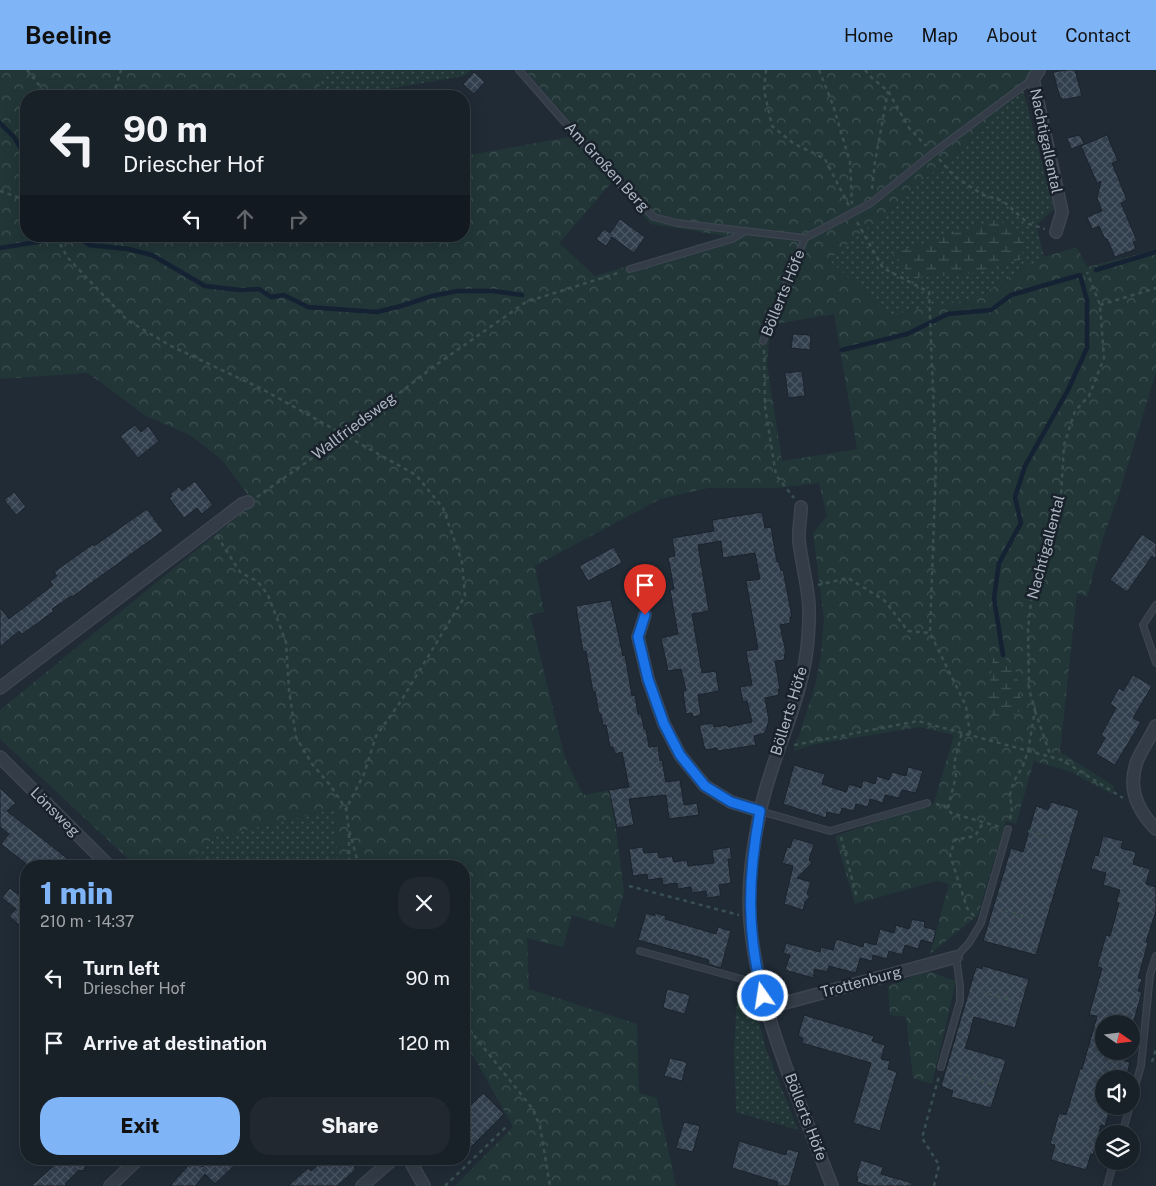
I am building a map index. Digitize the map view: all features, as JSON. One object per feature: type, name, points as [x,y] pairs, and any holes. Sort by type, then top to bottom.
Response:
[{"type":"street","name":"Nachtigallental","points":[[1036,74],[1062,212],[1056,232]]},
{"type":"street","points":[[0,688],[212,526],[242,504],[248,502]]},
{"type":"street","name":"Böllerts Höfe","points":[[802,507],[799,539],[808,599],[808,639],[801,681],[767,779],[760,811],[750,877],[750,918],[760,984],[766,1008],[832,1186]]},
{"type":"street","points":[[645,615],[638,637],[648,679],[664,724],[680,755],[705,786],[731,802],[760,811]]},
{"type":"street","points":[[1156,726],[1137,762],[1133,784],[1138,806],[1144,817],[1156,829]]},
{"type":"street","name":"Lönsweg","points":[[0,758],[103,860]]},
{"type":"street","name":"Trottenburg","points":[[766,1008],[956,957]]},
{"type":"street","points":[[110,1186],[132,1165]]},
{"type":"street","points":[[362,1186],[386,1165]]},
{"type":"street","points":[[412,1165],[424,1186]]},
{"type":"lane","name":"Am Großen Berg","points":[[519,70],[620,185],[654,217],[677,223],[805,238]]},
{"type":"lane","points":[[805,238],[871,203],[1036,74]]},
{"type":"lane","points":[[630,269],[732,239],[744,232]]},
{"type":"lane","name":"Böllerts Höfe","points":[[763,341],[805,238]]},
{"type":"lane","points":[[1156,604],[1143,625],[1156,663]]},
{"type":"lane","points":[[760,811],[830,831],[927,803]]},
{"type":"lane","points":[[941,1067],[960,1001],[956,957],[969,943],[981,924],[1008,828]]},
{"type":"lane","points":[[640,951],[760,984]]},
{"type":"lane","points":[[1140,1070],[1150,975],[1156,956]]},
{"type":"lane","points":[[1107,1186],[1111,1170]]},
{"type":"path","points":[[27,70],[43,90]]},
{"type":"path","points":[[115,90],[122,70]]},
{"type":"path","points":[[766,70],[764,90],[772,126],[793,143],[825,159],[852,213],[883,268],[929,292],[936,464],[930,633],[966,706],[970,734]]},
{"type":"path","points":[[819,70],[833,105],[850,162],[852,213]]},
{"type":"path","points":[[866,70],[872,78],[888,91],[909,128],[954,176],[983,195],[1003,201],[1029,224],[1056,232]]},
{"type":"path","points":[[871,203],[875,162],[888,91]]},
{"type":"path","points":[[0,191],[20,198]]},
{"type":"path","points":[[60,242],[68,258],[127,320],[171,346],[262,388],[416,475],[443,508],[462,562],[465,596],[401,701],[376,736],[364,774],[346,809]]},
{"type":"path","name":"Wallfriedsweg","points":[[248,502],[345,434],[433,366],[526,302],[630,269]]},
{"type":"path","name":"Nachtigallental","points":[[1008,828],[1012,811],[1010,794],[1028,750],[1035,710],[1029,689],[1028,663],[1028,629],[1033,584],[1061,496],[1064,445],[1074,411],[1089,396],[1104,358],[1100,305],[1087,272]]},
{"type":"path","points":[[1100,305],[1156,288]]},
{"type":"path","name":"Böllerts Höfe","points":[[763,341],[766,407],[776,475],[802,507]]},
{"type":"path","points":[[212,526],[229,557],[240,572],[258,582],[268,595],[286,642],[289,690],[296,737],[312,764],[330,785],[346,809],[349,830],[349,860]]},
{"type":"path","points":[[807,588],[848,578],[884,600],[908,630],[930,633]]},
{"type":"path","points":[[1035,710],[1051,757]]},
{"type":"path","points":[[779,747],[918,721],[1062,760],[1138,806]]},
{"type":"path","points":[[948,808],[956,776],[954,764],[962,732]]},
{"type":"path","points":[[927,803],[948,808],[951,813],[983,823],[1008,828]]},
{"type":"path","points":[[981,924],[967,908],[950,856],[955,840],[975,836],[983,823]]},
{"type":"path","points":[[839,828],[857,898]]},
{"type":"path","points":[[349,830],[358,860]]},
{"type":"path","points":[[1028,830],[1052,838]]},
{"type":"path","points":[[629,886],[750,918]]},
{"type":"path","points":[[1005,911],[1030,918]]},
{"type":"path","points":[[981,992],[1014,1001]]},
{"type":"path","points":[[470,1030],[532,1108],[540,1126],[550,1186]]},
{"type":"path","points":[[934,1186],[940,1165],[922,1138],[941,1067]]},
{"type":"path","points":[[958,1072],[992,1084]]},
{"type":"path","points":[[470,1162],[507,1126]]},
{"type":"path","points":[[445,1186],[467,1165]]},
{"type":"green space","points":[[0,70],[324,70],[319,90],[20,90],[20,242],[470,242],[470,155],[570,137],[579,131],[525,70],[1031,70],[1023,90],[944,163],[829,260],[889,315],[976,298],[1044,257],[1077,247],[1087,267],[1156,250],[1156,372],[1119,494],[1104,535],[1087,597],[1077,593],[1060,752],[1114,786],[1112,794],[1071,772],[1034,761],[1016,824],[1006,821],[978,915],[930,954],[949,884],[937,881],[855,904],[835,836],[934,803],[954,735],[920,727],[816,744],[794,751],[815,686],[821,656],[824,619],[813,533],[827,516],[819,483],[777,488],[708,488],[660,499],[535,566],[544,612],[530,615],[565,758],[583,795],[611,790],[624,892],[614,928],[572,915],[563,947],[527,938],[529,989],[637,1024],[639,1093],[657,1098],[676,1186],[455,1186],[513,1127],[470,1053],[470,860],[338,860],[335,809],[212,838],[196,860],[130,860],[0,739],[0,710],[254,503],[222,460],[190,435],[146,416],[88,373],[0,379]],"holes":[[[612,182],[651,224],[725,236],[595,276],[559,243]],[[834,314],[857,449],[782,461],[767,364],[769,342],[776,324]]]},
{"type":"green space","points":[[324,70],[471,70],[464,76],[382,90],[319,90]]},
{"type":"green space","points":[[1023,90],[1054,209],[1036,225],[1044,257],[976,298],[889,316],[829,260],[944,163]]},
{"type":"green space","points":[[997,219],[1025,236],[1022,259],[973,273],[913,278],[892,254]]},
{"type":"green space","points":[[1003,655],[1017,673],[1022,706],[1017,715],[995,719],[987,702],[993,658]]},
{"type":"green space","points":[[335,809],[338,860],[196,860],[212,838]]},
{"type":"green space","points":[[928,971],[956,981],[932,1084],[913,1078],[906,1017],[890,1015],[888,986]]},
{"type":"green space","points":[[737,996],[753,1001],[766,1049],[798,1130],[736,1112],[734,1051]]},
{"type":"building","points":[[1075,70],[1082,96],[1062,100],[1053,72]]},
{"type":"building","points":[[474,72],[485,82],[474,94],[463,84]]},
{"type":"building","points":[[1080,135],[1084,144],[1071,149],[1067,138]]},
{"type":"building","points":[[1107,135],[1118,161],[1112,163],[1127,200],[1121,203],[1137,241],[1133,242],[1136,249],[1115,257],[1099,226],[1092,229],[1087,217],[1102,211],[1097,198],[1101,181],[1097,183],[1081,146]]},
{"type":"building","points":[[620,219],[645,237],[634,253],[612,237],[606,246],[596,239],[604,229],[610,233]]},
{"type":"building","points":[[793,334],[811,335],[810,350],[791,348]]},
{"type":"building","points":[[802,371],[805,396],[788,398],[785,373]]},
{"type":"building","points":[[135,425],[141,432],[148,426],[159,441],[138,458],[120,436]]},
{"type":"building","points":[[195,481],[213,505],[202,514],[197,508],[184,518],[169,498],[172,496],[170,494],[179,487],[182,491]]},
{"type":"building","points":[[14,492],[26,507],[16,515],[4,500]]},
{"type":"building","points":[[147,509],[163,531],[72,597],[52,609],[54,611],[28,630],[22,634],[19,631],[0,647],[0,608],[9,619],[53,585],[50,581],[57,576],[54,572]]},
{"type":"building","points":[[762,512],[765,528],[771,527],[777,562],[779,562],[781,571],[783,570],[792,617],[790,617],[790,623],[780,625],[786,653],[784,654],[785,660],[775,661],[780,689],[778,689],[779,695],[765,698],[769,720],[765,733],[754,736],[756,745],[718,751],[717,748],[705,750],[699,725],[713,723],[714,727],[727,725],[728,727],[752,722],[747,701],[743,702],[740,687],[752,685],[746,651],[758,649],[746,581],[760,579],[755,553],[723,558],[721,541],[698,545],[709,611],[692,614],[702,673],[716,671],[719,691],[698,695],[701,715],[693,717],[692,713],[686,714],[683,691],[686,690],[681,669],[668,671],[661,638],[678,634],[670,590],[674,589],[668,557],[675,556],[672,538],[714,531],[712,520]]},
{"type":"building","points":[[1142,534],[1156,544],[1156,559],[1152,556],[1127,592],[1110,580]]},
{"type":"building","points":[[614,547],[622,563],[588,581],[579,566]]},
{"type":"building","points":[[611,600],[623,656],[625,655],[632,696],[635,695],[638,714],[641,714],[644,729],[646,729],[649,747],[658,746],[666,782],[680,780],[684,805],[697,803],[699,815],[669,819],[666,795],[629,799],[634,825],[617,828],[609,790],[629,787],[622,752],[615,754],[613,747],[610,747],[606,725],[603,725],[601,714],[599,714],[586,651],[583,652],[576,606]]},
{"type":"building","points":[[1133,675],[1152,686],[1133,718],[1141,722],[1115,765],[1096,754],[1105,738],[1101,735],[1116,708],[1110,704],[1119,688],[1123,691]]},
{"type":"building","points":[[794,765],[825,774],[822,784],[846,792],[849,784],[861,788],[863,780],[875,784],[877,776],[889,780],[892,772],[906,776],[908,767],[923,771],[916,793],[902,790],[899,798],[885,795],[883,803],[870,799],[868,807],[856,804],[854,811],[842,808],[840,815],[827,812],[826,818],[783,804]]},
{"type":"building","points":[[0,788],[16,803],[7,811],[69,860],[21,860],[1,844],[9,834],[0,827]]},
{"type":"building","points":[[1051,802],[1079,810],[1036,955],[983,941],[1011,848],[1023,852],[1036,806],[1048,810]]},
{"type":"building","points":[[1103,836],[1123,841],[1121,848],[1136,852],[1133,864],[1150,869],[1146,884],[1156,887],[1156,911],[1146,942],[1148,943],[1138,978],[1142,979],[1138,991],[1142,992],[1136,1015],[1089,1015],[1102,968],[1097,967],[1106,935],[1110,936],[1119,903],[1116,902],[1120,890],[1103,885],[1106,873],[1091,869],[1095,855],[1098,856]]},
{"type":"building","points":[[793,838],[814,844],[809,860],[812,863],[797,878],[811,882],[807,894],[810,896],[805,902],[803,910],[784,904],[793,866],[782,863],[787,847],[790,848]]},
{"type":"building","points":[[643,847],[644,853],[658,852],[659,858],[672,856],[674,862],[687,860],[688,866],[714,863],[712,850],[730,847],[732,859],[728,859],[731,883],[719,885],[721,896],[707,898],[706,891],[692,893],[691,887],[678,889],[677,883],[663,885],[662,878],[648,880],[647,874],[633,876],[629,849]]},
{"type":"building","points":[[10,888],[20,896],[20,926],[9,916],[16,909],[2,898]]},
{"type":"building","points":[[646,913],[655,916],[655,913],[666,916],[665,919],[716,934],[718,927],[731,931],[721,968],[708,964],[709,960],[638,940]]},
{"type":"building","points":[[912,919],[925,922],[924,927],[936,930],[933,943],[921,940],[918,949],[905,945],[902,955],[889,951],[887,959],[873,955],[872,961],[860,958],[856,973],[829,966],[827,972],[815,969],[813,978],[785,970],[790,955],[783,953],[786,943],[820,952],[821,947],[833,950],[836,939],[863,947],[864,942],[876,945],[880,929],[894,933],[896,925],[909,929]]},
{"type":"building","points":[[983,966],[1029,979],[1015,1028],[974,1017],[965,1048],[1006,1060],[991,1108],[951,1097],[953,1091],[941,1086],[976,967],[982,969]]},
{"type":"building","points":[[667,989],[690,995],[685,1014],[663,1008]]},
{"type":"building","points":[[804,1015],[874,1036],[872,1041],[885,1045],[881,1059],[890,1061],[888,1069],[897,1072],[880,1131],[853,1123],[871,1063],[802,1043],[803,1038],[798,1036]]},
{"type":"building","points":[[1095,1023],[1095,1060],[1125,1060],[1130,1062],[1128,1070],[1095,1070],[1095,1115],[1108,1115],[1105,1125],[1095,1125],[1095,1148],[1086,1170],[1051,1160],[1055,1145],[1050,1144],[1059,1113],[1066,1115],[1080,1069],[1082,1069]]},
{"type":"building","points":[[670,1058],[687,1062],[682,1081],[664,1076]]},
{"type":"building","points":[[483,1093],[504,1114],[470,1148],[470,1106]]},
{"type":"building","points":[[684,1122],[700,1126],[693,1152],[676,1148]]},
{"type":"building","points":[[739,1141],[786,1155],[787,1149],[799,1152],[789,1186],[777,1186],[778,1182],[732,1168]]},
{"type":"building","points":[[861,1160],[883,1167],[881,1174],[912,1183],[912,1186],[869,1186],[857,1182],[858,1177],[856,1176]]},
{"type":"building","points":[[55,1165],[86,1165],[84,1171],[79,1170],[65,1186],[31,1186]]},
{"type":"building","points":[[189,1165],[200,1165],[202,1167],[205,1165],[235,1165],[215,1184],[205,1174],[195,1186],[170,1186]]},
{"type":"building","points":[[318,1165],[356,1165],[354,1167],[356,1169],[337,1186],[288,1186],[308,1168],[311,1171]]},
{"type":"waterway","points":[[0,123],[14,137],[20,147]]},
{"type":"waterway","points":[[0,248],[37,242]]},
{"type":"waterway","points":[[85,242],[89,245],[128,249],[152,255],[205,286],[240,290],[259,289],[271,297],[284,295],[308,307],[377,312],[432,296],[458,291],[493,291],[522,295]]},
{"type":"waterway","points":[[1096,270],[1156,252]]},
{"type":"waterway","points":[[842,350],[907,334],[948,314],[991,310],[1011,295],[1080,275],[1087,300],[1087,348],[1068,390],[1025,466],[1015,497],[1021,523],[999,563],[994,598],[1003,655]]},
{"type":"route","points":[[645,615],[638,637],[648,679],[664,724],[680,755],[705,786],[731,802],[760,811],[750,877],[750,918],[763,996]]}]
